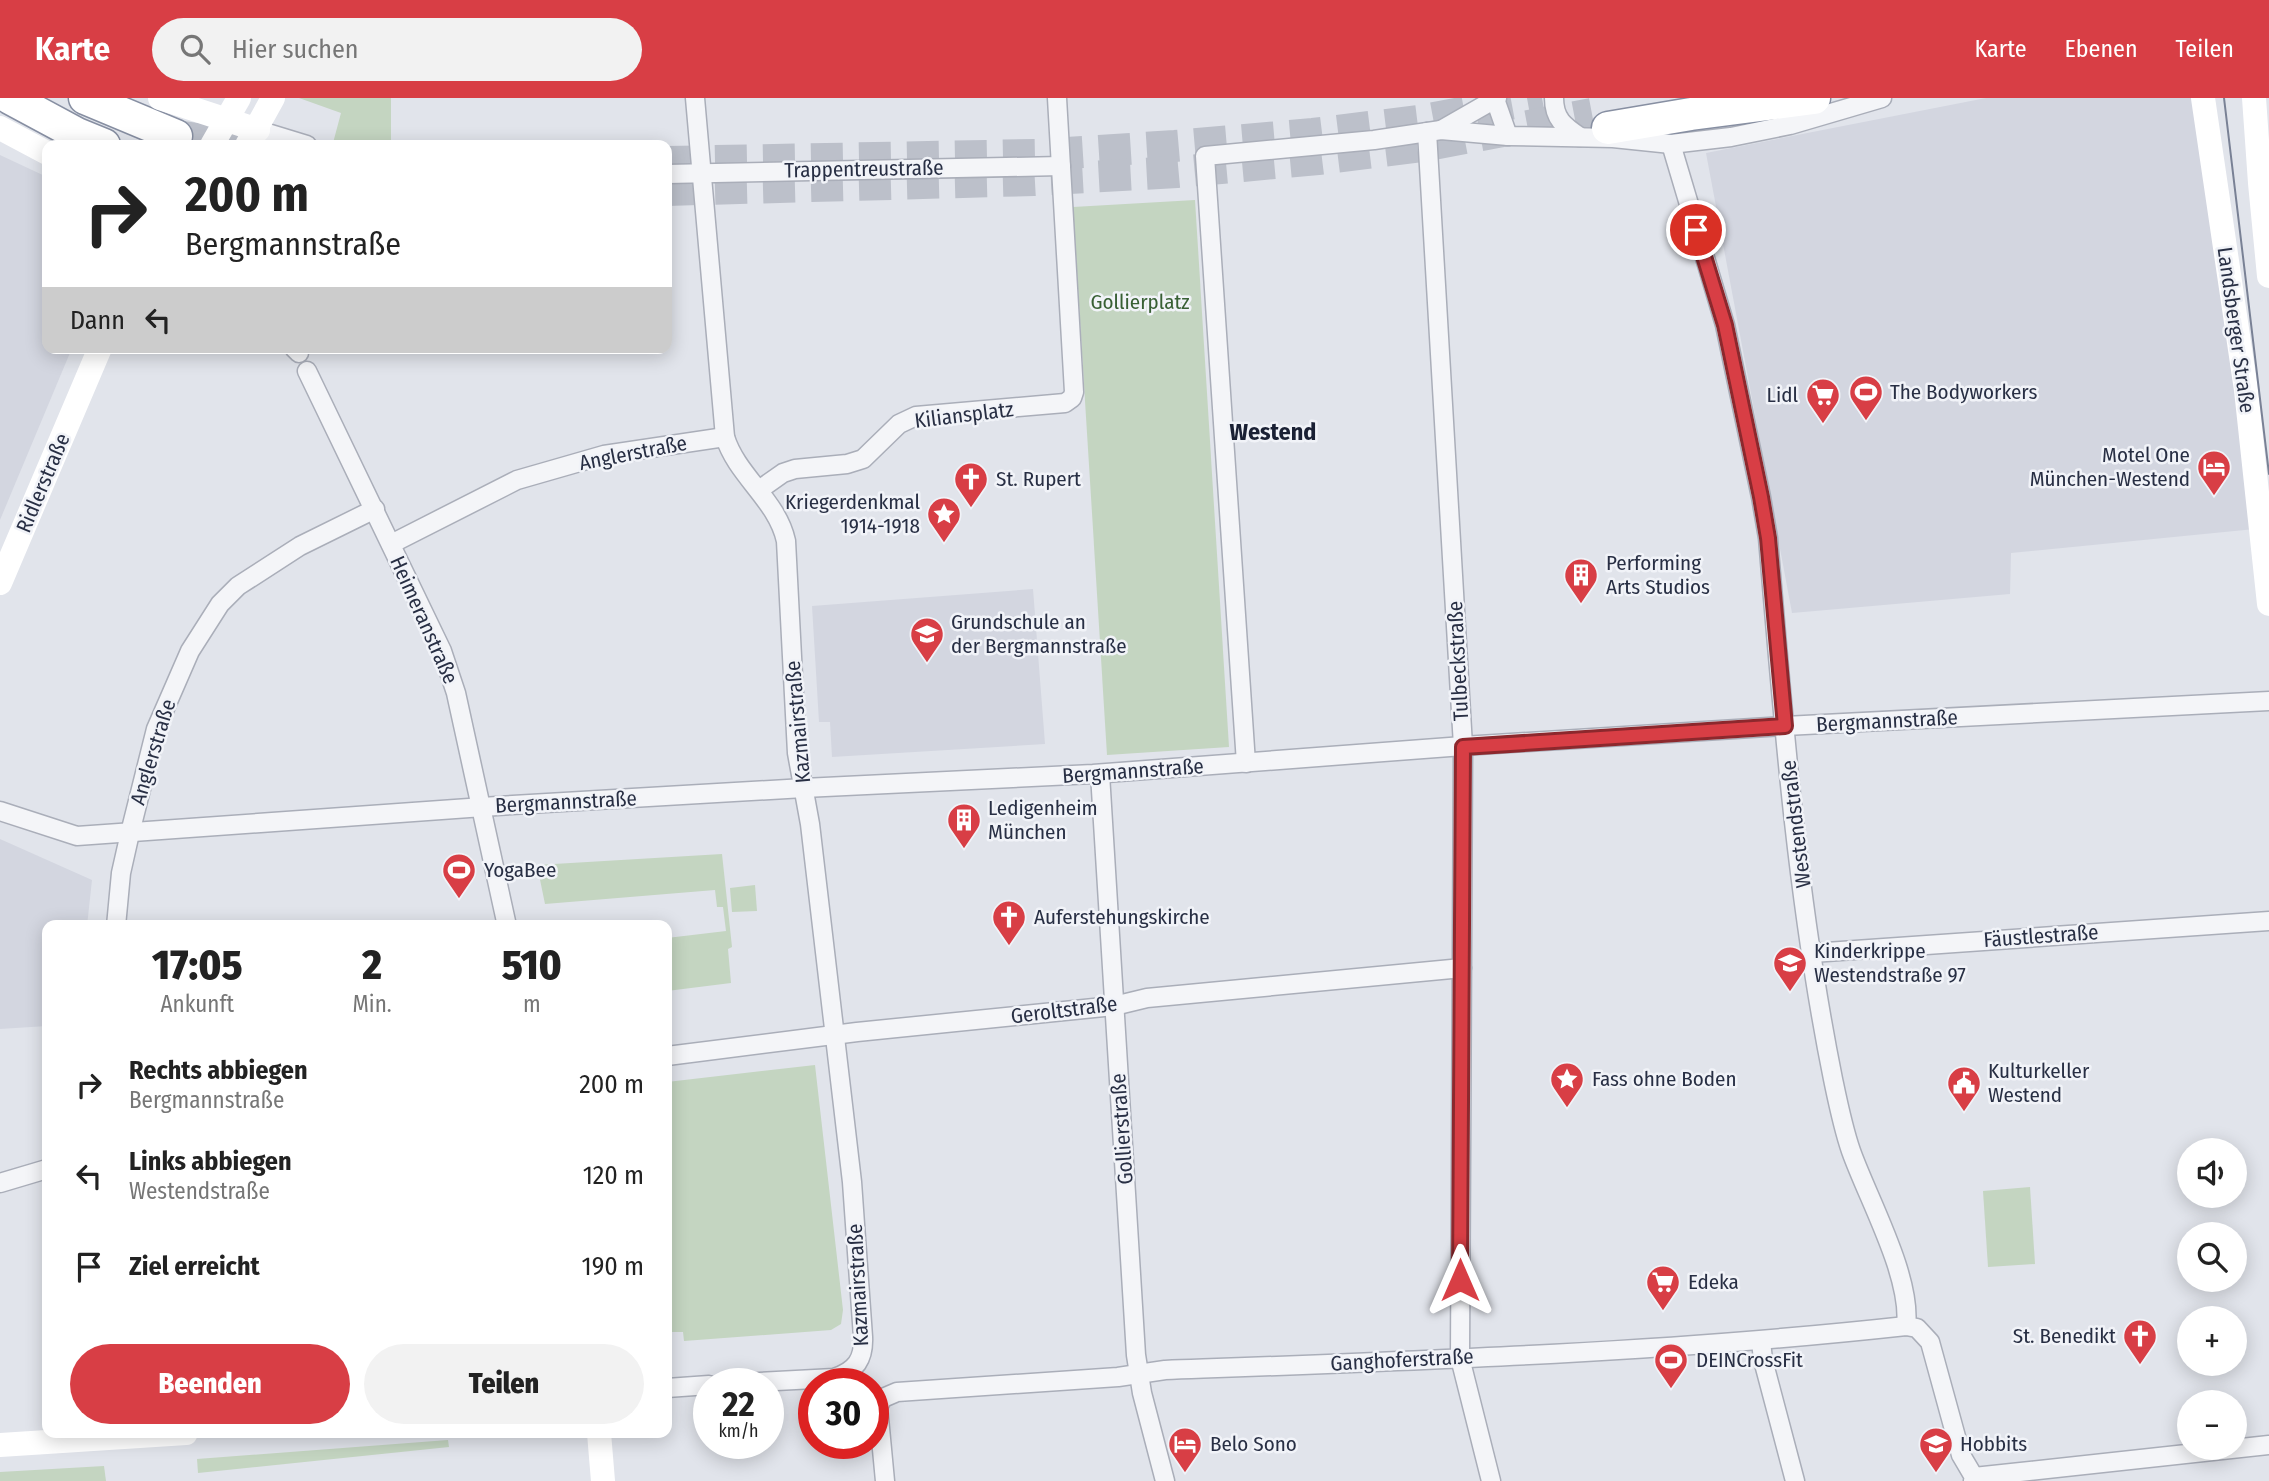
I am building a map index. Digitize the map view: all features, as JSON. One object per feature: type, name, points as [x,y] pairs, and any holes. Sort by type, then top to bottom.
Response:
[{"type":"highway","points":[[10,98],[92,140]]},
{"type":"highway","points":[[85,98],[176,136]]},
{"type":"highway","points":[[1594,126],[1661,98]]},
{"type":"highway","points":[[1594,126],[1814,98]]},
{"type":"street","points":[[160,98],[220,138],[252,137],[273,140]]},
{"type":"street","points":[[220,138],[239,98]]},
{"type":"street","points":[[252,137],[273,98]]},
{"type":"street","name":"Kazmairstraße","points":[[695,98],[725,437],[732,454],[775,512],[786,541],[797,753],[810,824],[852,1182],[861,1282],[864,1352],[860,1361],[844,1375],[834,1378],[784,1381]]},
{"type":"street","points":[[1057,98],[1061,166]]},
{"type":"street","points":[[1554,98],[1558,119],[1564,127],[1594,126],[1671,144],[1790,125],[1882,98]]},
{"type":"street","name":"Landsberger Straße","points":[[2203,98],[2246,390],[2269,604]]},
{"type":"street","name":"Landsberger Straße","points":[[2254,98],[2259,183],[2269,276]]},
{"type":"street","points":[[1434,131],[1496,99],[1508,136]]},
{"type":"street","points":[[1246,763],[1205,156],[1434,131],[1508,136],[1594,126]]},
{"type":"street","points":[[0,128],[42,150]]},
{"type":"street","name":"Tulbeckstraße","points":[[1434,131],[1463,747],[1460,1358],[1491,1481]]},
{"type":"street","name":"Westendstraße","points":[[1671,144],[1725,325],[1761,497],[1768,538],[1795,833],[1828,1052],[1850,1148],[1898,1269],[1906,1294],[1907,1319]]},
{"type":"street","name":"Trappentreustraße","points":[[672,174],[1061,166]]},
{"type":"street","name":"Kiliansplatz","points":[[759,490],[789,471],[847,464],[863,459],[899,424],[916,416],[1065,403],[1072,398],[1074,391],[1061,166]]},
{"type":"street","name":"Ridlerstraße","points":[[0,583],[98,354]]},
{"type":"street","name":"Ridlerstraße","points":[[86,383],[106,354]]},
{"type":"street","name":"Heimeranstraße","points":[[307,371],[442,651],[456,693],[506,920]]},
{"type":"street","name":"Anglerstraße","points":[[391,544],[517,480],[604,456],[725,437]]},
{"type":"street","name":"Anglerstraße","points":[[117,920],[121,873],[159,719],[190,651],[220,604],[238,586],[300,546],[375,509]]},
{"type":"street","name":"Bergmannstraße","points":[[0,811],[77,836],[482,807],[1100,774],[1785,726],[2269,701]]},
{"type":"street","name":"Gollierstraße","points":[[1100,774],[1138,1374],[1165,1481]]},
{"type":"street","name":"Fäustlestraße","points":[[1812,953],[2269,921]]},
{"type":"street","name":"Geroltstraße","points":[[672,1055],[833,1035],[1114,1006],[1147,998],[1462,968]]},
{"type":"street","points":[[0,1183],[42,1170]]},
{"type":"street","points":[[1907,1319],[1930,1342],[1961,1455],[1974,1479],[2269,1445]]},
{"type":"street","name":"Ganghoferstraße","points":[[885,1481],[878,1407],[883,1398],[897,1392],[1165,1370],[1460,1358],[1761,1341],[1907,1319]]},
{"type":"street","points":[[1761,1341],[1763,1360],[1795,1481]]},
{"type":"street","points":[[672,1388],[693,1386]]},
{"type":"street","points":[[0,1445],[94,1438]]},
{"type":"street","points":[[599,1438],[603,1481]]},
{"type":"shaded area","points":[[1986,98],[2208,98],[2265,528],[2011,553],[2010,594],[1792,613],[1706,153]]},
{"type":"shaded area","points":[[0,155],[42,175],[42,354],[69,354],[0,520]]},
{"type":"shaded area","name":"Grundschule an der Bergmannstraße","points":[[1033,589],[1045,744],[832,757],[830,722],[819,722],[812,606]]},
{"type":"shaded area","points":[[0,839],[92,880],[88,920],[42,920],[42,1026],[0,1029]]},
{"type":"green space","points":[[299,98],[391,98],[391,140],[334,140],[341,113]]},
{"type":"green space","name":"Gollierplatz","points":[[1195,200],[1229,747],[1107,755],[1073,207]]},
{"type":"green space","points":[[722,854],[732,947],[728,949],[731,983],[672,990],[672,937],[726,931],[723,907],[717,907],[715,890],[545,904],[537,865]]},
{"type":"green space","points":[[755,885],[757,911],[732,912],[730,888]]},
{"type":"green space","points":[[815,1065],[843,1310],[841,1324],[831,1330],[684,1341],[683,1332],[672,1332],[672,1081]]},
{"type":"green space","points":[[2030,1187],[2035,1264],[1988,1267],[1983,1191]]},
{"type":"green space","points":[[448,1440],[449,1447],[198,1473],[197,1459]]},
{"type":"green space","points":[[104,1466],[106,1481],[0,1481],[0,1472]]},
{"type":"tunnel","points":[[672,162],[1035,155],[1175,146],[1313,134],[1418,121],[1542,98]]},
{"type":"tunnel","points":[[672,190],[1034,180],[1177,172],[1423,146],[1592,114]]},
{"type":"tunnel","points":[[176,136],[205,140]]},
{"type":"tram line","points":[[2224,98],[2269,474]]},
{"type":"place","name":"The Bodyworkers","points":[[1866,422]]},
{"type":"place","name":"Lidl","points":[[1823,425]]},
{"type":"place","name":"Motel One München-Westend","points":[[2214,497]]},
{"type":"place","name":"St. Rupert","points":[[971,509]]},
{"type":"place","name":"Kriegerdenkmal 1914-1918","points":[[944,544]]},
{"type":"place","name":"Performing Arts Studios","points":[[1581,605]]},
{"type":"place","name":"Grundschule an der Bergmannstraße","points":[[927,664]]},
{"type":"place","name":"Ledigenheim München","points":[[964,850]]},
{"type":"place","name":"YogaBee","points":[[459,900]]},
{"type":"place","name":"Auferstehungskirche","points":[[1009,947]]},
{"type":"place","name":"Kinderkrippe Westendstraße 97","points":[[1790,993]]},
{"type":"place","name":"Fass ohne Boden","points":[[1567,1109]]},
{"type":"place","name":"Kulturkeller Westend","points":[[1964,1113]]},
{"type":"place","name":"Edeka","points":[[1663,1312]]},
{"type":"place","name":"St. Benedikt","points":[[2140,1366]]},
{"type":"place","name":"DEINCrossFit","points":[[1671,1390]]},
{"type":"place","name":"Belo Sono","points":[[1185,1474]]},
{"type":"place","name":"Hobbits","points":[[1936,1474]]},
{"type":"district","name":"Westend","points":[[1273,432]]},
{"type":"route","points":[[1460,1280],[1463,747],[1785,726],[1768,538],[1761,497],[1725,325],[1696,230]]}]
